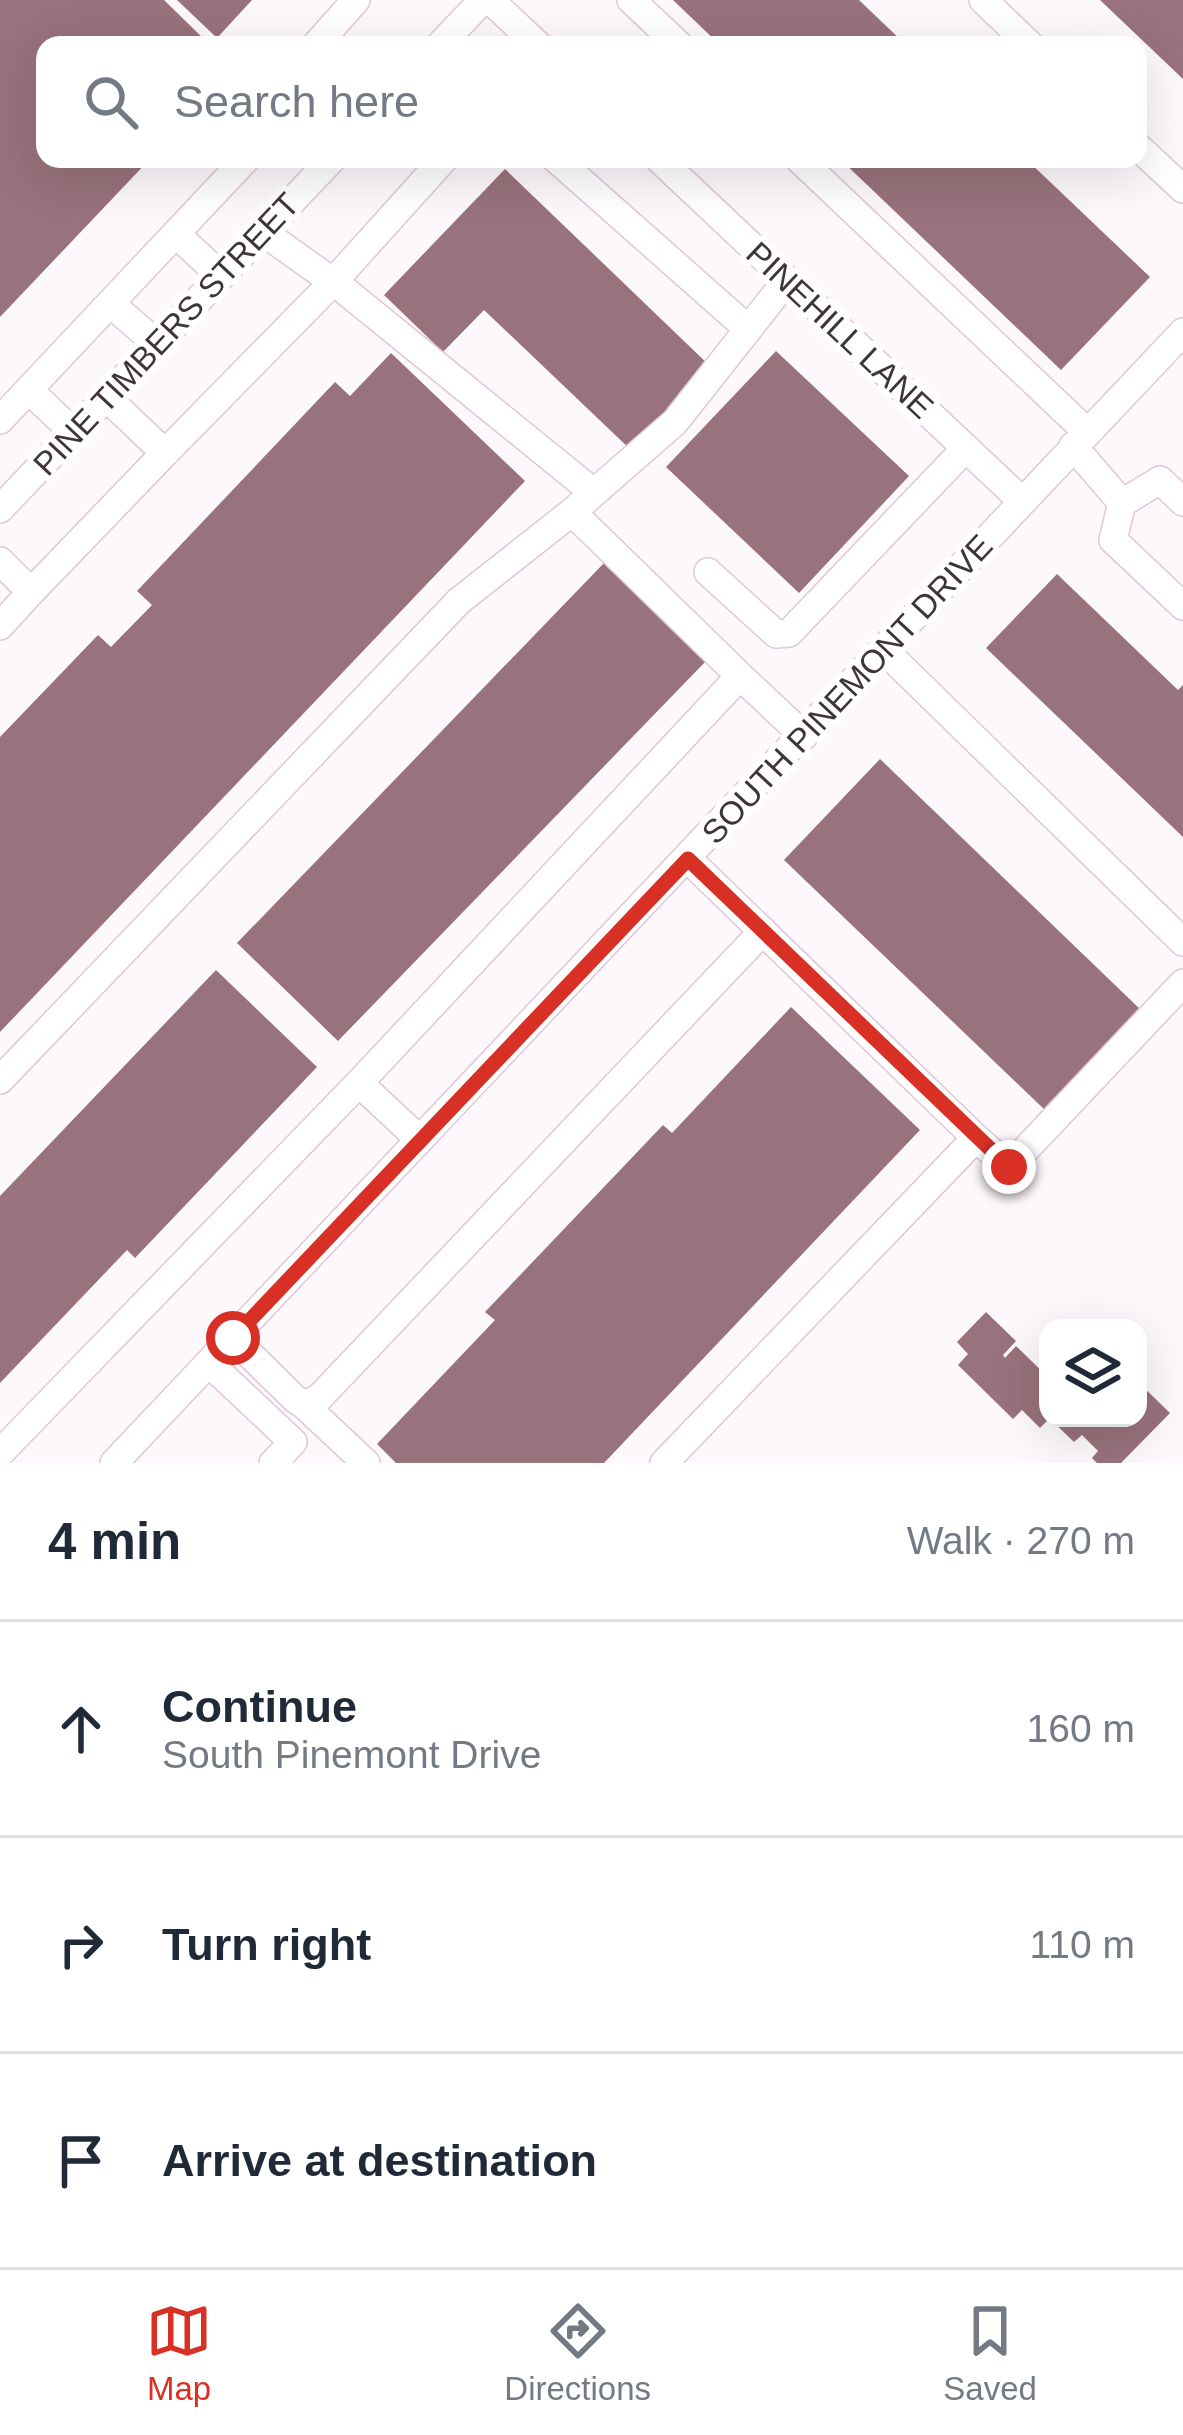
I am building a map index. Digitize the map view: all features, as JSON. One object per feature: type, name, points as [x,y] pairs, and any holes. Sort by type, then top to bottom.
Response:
[{"type":"street","points":[[324,36],[356,0]]},
{"type":"street","points":[[449,36],[486,0],[528,36]]},
{"type":"street","points":[[631,0],[669,36]]},
{"type":"street","points":[[982,0],[1020,36]]},
{"type":"street","points":[[1147,155],[1183,189]]},
{"type":"street","points":[[0,420],[238,168]]},
{"type":"street","name":"PINE TIMBERS STREET","points":[[3,501],[323,168]]},
{"type":"street","points":[[0,626],[333,282],[436,168]]},
{"type":"street","points":[[566,168],[748,329]]},
{"type":"street","name":"PINEHILL LANE","points":[[669,168],[1022,501]]},
{"type":"street","points":[[808,168],[1080,439],[1122,503]]},
{"type":"street","points":[[263,232],[333,282],[593,492]]},
{"type":"street","points":[[176,234],[221,276]]},
{"type":"street","points":[[0,1080],[459,601],[675,422],[787,280]]},
{"type":"street","points":[[111,304],[157,344]]},
{"type":"street","name":"SOUTH PINEMONT DRIVE","points":[[114,1463],[1183,332]]},
{"type":"street","points":[[29,390],[74,432]]},
{"type":"street","points":[[106,398],[165,453]]},
{"type":"street","points":[[708,572],[776,634],[789,633],[966,448]]},
{"type":"street","points":[[1183,502],[1160,480],[1122,503],[1113,539],[1183,606]]},
{"type":"street","points":[[572,512],[804,736]]},
{"type":"street","points":[[0,561],[31,592]]},
{"type":"street","points":[[884,650],[1183,942]]},
{"type":"street","points":[[0,1453],[359,1083],[740,676]]},
{"type":"street","points":[[688,859],[1009,1167],[1183,983]]},
{"type":"street","points":[[304,1405],[319,1398],[763,931]]},
{"type":"street","points":[[359,1083],[419,1139]]},
{"type":"street","points":[[664,1463],[976,1138]]},
{"type":"street","points":[[233,1338],[365,1463]]},
{"type":"street","points":[[209,1363],[293,1442],[273,1463]]},
{"type":"building","points":[[0,0],[164,0],[201,36],[36,36],[36,168],[141,168],[0,317]]},
{"type":"building","points":[[177,0],[252,0],[215,36]]},
{"type":"building","points":[[673,0],[859,0],[897,36],[711,36]]},
{"type":"building","points":[[1100,0],[1183,0],[1183,79],[1147,45],[1147,36],[1138,36]]},
{"type":"building","points":[[849,168],[1035,168],[1150,277],[1061,370]]},
{"type":"building","points":[[505,169],[712,368],[632,451],[484,310],[443,352],[384,295]]},
{"type":"building","points":[[776,351],[909,476],[799,593],[666,467]]},
{"type":"building","points":[[391,353],[525,481],[0,1032],[0,737],[98,635],[111,647],[152,605],[137,591],[335,382],[350,396]]},
{"type":"building","points":[[604,563],[706,661],[338,1041],[237,943]]},
{"type":"building","points":[[1057,574],[1178,690],[1183,685],[1183,837],[986,648]]},
{"type":"building","points":[[880,759],[1142,1011],[1046,1111],[784,860]]},
{"type":"building","points":[[216,970],[317,1067],[135,1258],[127,1250],[0,1383],[0,1196]]},
{"type":"building","points":[[791,1007],[920,1130],[604,1463],[396,1463],[377,1444],[495,1320],[485,1312],[663,1125],[672,1133]]},
{"type":"building","points":[[986,1312],[1016,1341],[1003,1355],[1005,1358],[1016,1346],[1039,1368],[1039,1427],[1022,1410],[1013,1419],[958,1365],[968,1354],[957,1342]]},
{"type":"building","points":[[1147,1391],[1170,1413],[1121,1463],[1097,1463],[1092,1458],[1098,1451],[1082,1435],[1074,1442],[1058,1427],[1147,1427]]},
{"type":"route","points":[[233,1338],[688,859],[1009,1167]]}]
